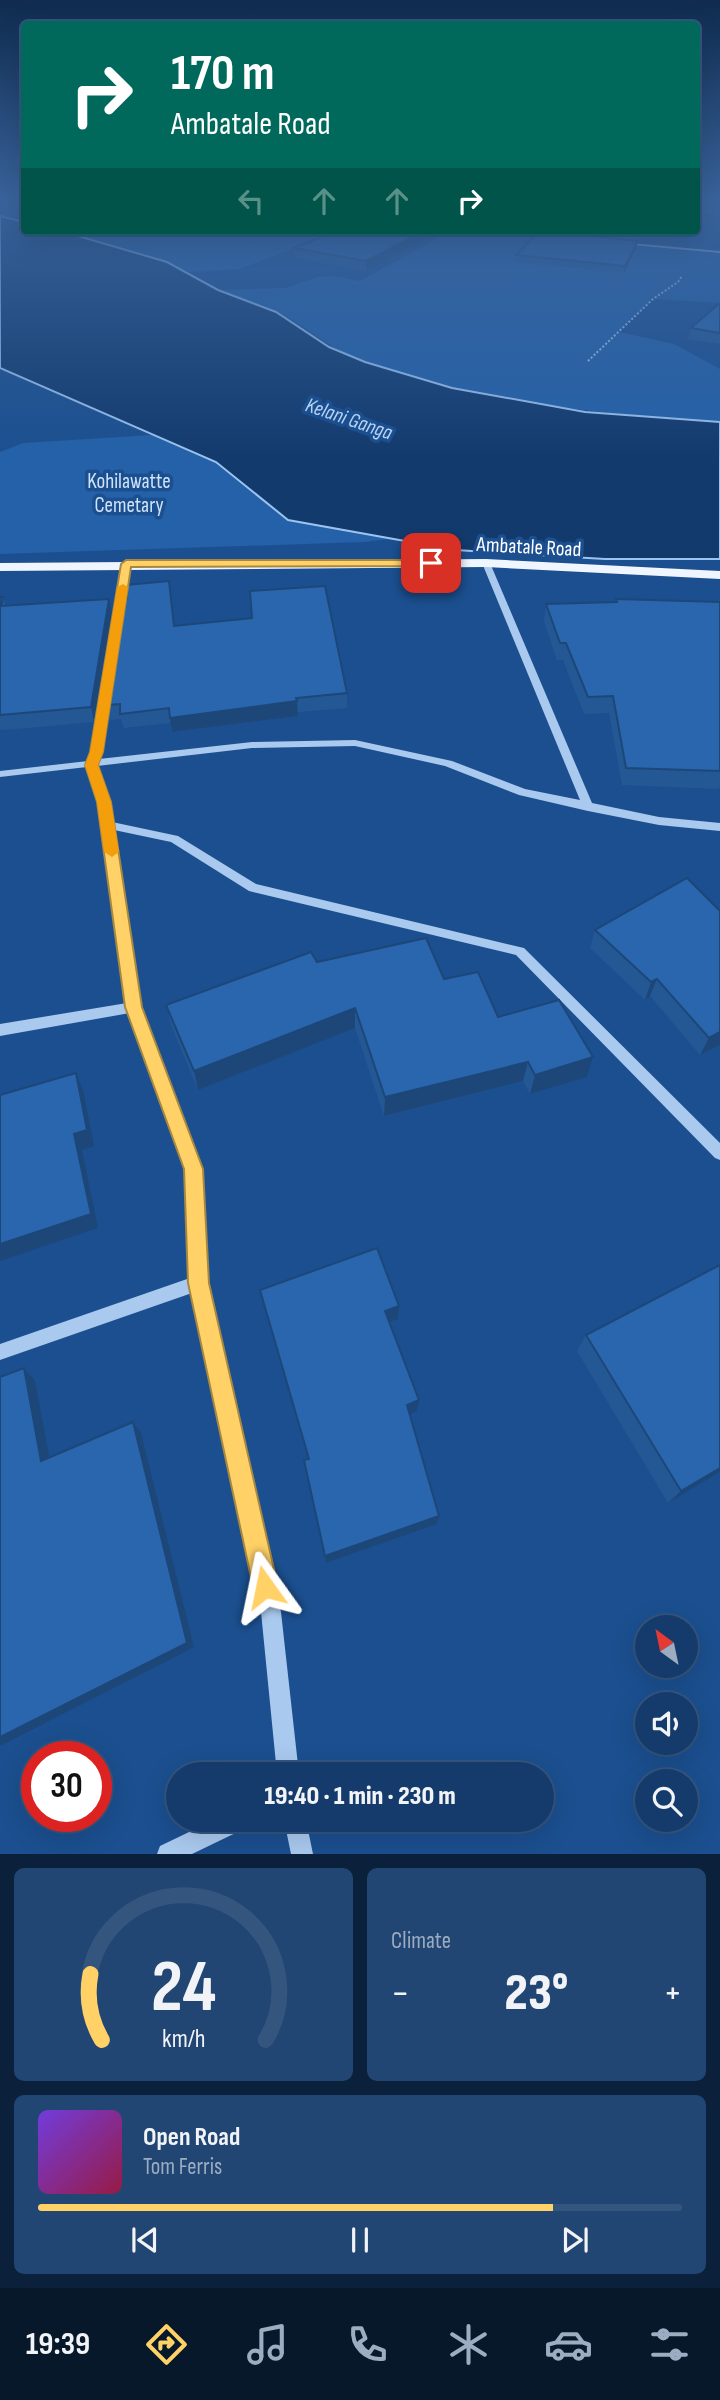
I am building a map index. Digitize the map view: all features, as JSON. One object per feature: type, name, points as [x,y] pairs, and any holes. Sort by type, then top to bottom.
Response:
[{"type":"main road","name":"Ambatale Road","points":[[0,567],[486,563],[720,576]]},
{"type":"street","points":[[486,563],[588,807]]},
{"type":"street","points":[[126,564],[97,752],[91,765],[104,802],[134,1007],[194,1169],[198,1283],[271,1612],[287,1762]]},
{"type":"street","points":[[0,774],[252,745],[355,743],[448,763],[523,792],[588,807],[659,821],[720,827]]},
{"type":"street","points":[[108,825],[174,839],[253,888],[520,951],[720,1153]]},
{"type":"street","points":[[0,1030],[134,1007]]},
{"type":"street","points":[[0,1352],[198,1283]]},
{"type":"street","points":[[168,1854],[213,1832]]},
{"type":"street","points":[[297,1832],[302,1854]]},
{"type":"path","points":[[588,361],[653,299],[671,287]]},
{"type":"green space","points":[[720,287],[720,303],[653,299],[619,332],[674,344],[720,369],[720,422],[585,410],[452,388],[352,357],[278,312],[218,290]]},
{"type":"green space","name":"Kohilawatte Cemetary","points":[[152,435],[219,458],[294,514],[388,539],[365,542],[0,554],[0,452],[23,443]]},
{"type":"water","name":"Kelani Ganga","points":[[0,287],[212,287],[276,312],[329,347],[365,362],[452,388],[585,412],[720,422],[720,559],[605,559],[455,550],[288,520],[216,462],[0,368]]},
{"type":"building","points":[[720,303],[720,333],[691,328]]},
{"type":"building","points":[[169,581],[174,626],[252,618],[250,591],[325,586],[347,693],[296,698],[297,701],[170,718],[169,708],[120,714],[120,704],[106,705],[123,598],[127,598],[126,585]]},
{"type":"building","points":[[0,597],[3,597],[1,606],[109,599],[91,707],[0,715]]},
{"type":"building","points":[[616,599],[720,602],[720,771],[626,768],[613,696],[588,697],[566,643],[560,643],[546,604],[617,602]]},
{"type":"building","points":[[687,878],[720,911],[720,1032],[709,1038],[657,979],[651,982],[595,930]]},
{"type":"building","points":[[426,938],[444,979],[478,972],[498,1017],[559,1000],[593,1057],[535,1075],[528,1062],[385,1097],[355,1008],[194,1071],[166,1005],[311,952],[317,962]]},
{"type":"building","points":[[76,1073],[87,1130],[74,1134],[91,1214],[0,1244],[0,1095]]},
{"type":"building","points":[[377,1248],[399,1306],[385,1311],[419,1400],[407,1405],[439,1516],[325,1556],[304,1460],[309,1459],[260,1290]]},
{"type":"building","points":[[720,1265],[720,1468],[681,1491],[586,1335]]},
{"type":"building","points":[[24,1368],[41,1461],[133,1422],[187,1643],[0,1737],[0,1377]]},
{"type":"slow traffic","points":[[112,852],[104,802],[91,765],[97,752],[123,587]]},
{"type":"route","points":[[265,1587],[198,1283],[194,1169],[134,1007],[104,802],[91,765],[97,752],[126,564],[431,563]]}]
